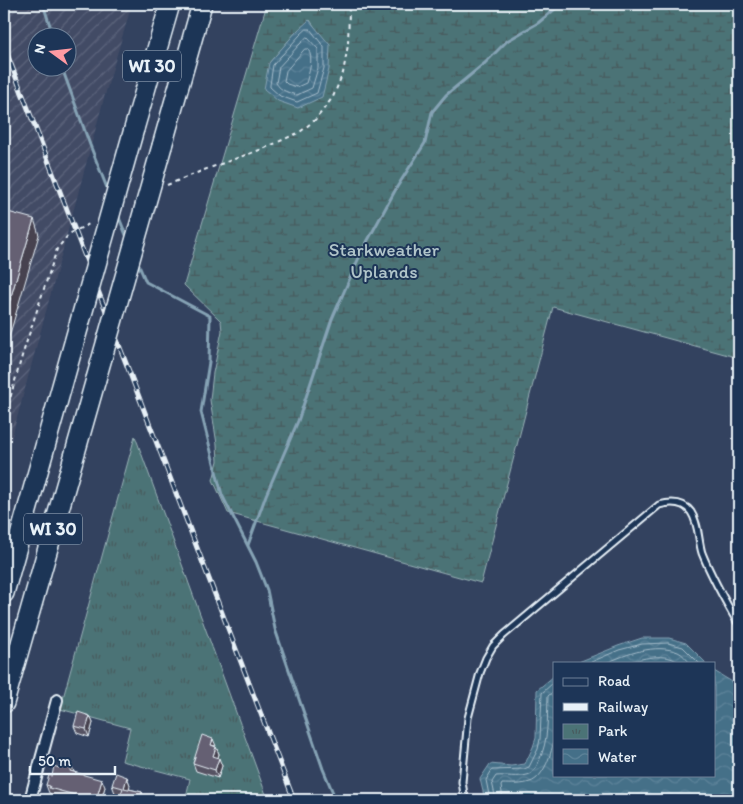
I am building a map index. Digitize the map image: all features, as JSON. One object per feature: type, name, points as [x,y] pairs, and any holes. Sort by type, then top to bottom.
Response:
[{"type":"highway","name":"WI 30","points":[[4,594],[170,4]]},
{"type":"highway","name":"WI 30","points":[[4,703],[202,4]]},
{"type":"highway","points":[[175,100],[208,4]]},
{"type":"highway","points":[[4,719],[11,679]]},
{"type":"street","points":[[30,800],[57,700]]},
{"type":"lane","points":[[465,800],[462,782],[468,718],[480,673],[493,646],[659,505],[669,502],[676,503],[683,505],[690,511],[705,558],[718,588],[739,625]]},
{"type":"path","points":[[167,186],[204,170],[266,148],[300,132],[316,119],[333,97],[343,72],[348,45],[349,11],[347,4]]},
{"type":"path","points":[[4,420],[22,356],[57,248],[69,234],[91,223]]},
{"type":"shaded area","points":[[4,4],[132,4],[104,98],[11,440],[4,438]]},
{"type":"green space","name":"Starkweather Uplands","points":[[267,4],[739,4],[739,358],[553,307],[481,583],[228,513],[213,480],[218,461],[210,400],[213,373],[222,331],[221,321],[184,285]],"holes":[[[310,20],[318,32],[269,63],[297,31]]]},
{"type":"green space","points":[[135,436],[268,800],[197,800],[186,797],[190,779],[122,761],[130,728],[60,709]]},
{"type":"water","points":[[309,20],[330,45],[329,69],[322,97],[298,108],[278,101],[264,89],[269,63]]},
{"type":"water","points":[[642,638],[669,638],[686,643],[705,662],[578,662]]},
{"type":"water","points":[[716,672],[734,683],[739,695],[739,800],[485,800],[480,779],[490,764],[511,766],[525,764],[536,738],[537,690],[553,677],[553,776],[716,776]]},
{"type":"building","points":[[4,211],[34,219],[4,320]]},
{"type":"building","points":[[78,712],[90,716],[86,729],[74,726]]},
{"type":"building","points":[[202,735],[213,739],[211,745],[216,747],[213,756],[219,758],[215,770],[193,763]]},
{"type":"building","points":[[61,761],[71,764],[70,771],[102,780],[96,800],[74,799],[75,795],[49,788],[50,786],[46,785],[49,775],[52,776],[54,766],[59,768]]},
{"type":"building","points":[[116,773],[127,777],[124,788],[142,792],[140,800],[119,800],[123,788],[112,785]]},
{"type":"waterway","points":[[43,4],[51,28]]},
{"type":"waterway","points":[[248,545],[266,495],[298,421],[332,319],[361,253],[397,187],[425,143],[432,112],[446,95],[485,63],[507,41],[538,23],[561,4]]},
{"type":"waterway","points":[[66,78],[109,193]]},
{"type":"waterway","points":[[118,215],[128,240]]},
{"type":"waterway","points":[[137,261],[146,282],[210,316],[209,362],[201,412],[222,495],[256,562],[267,590],[275,629],[323,769],[336,800]]},
{"type":"railway","points":[[4,46],[294,800]]}]
